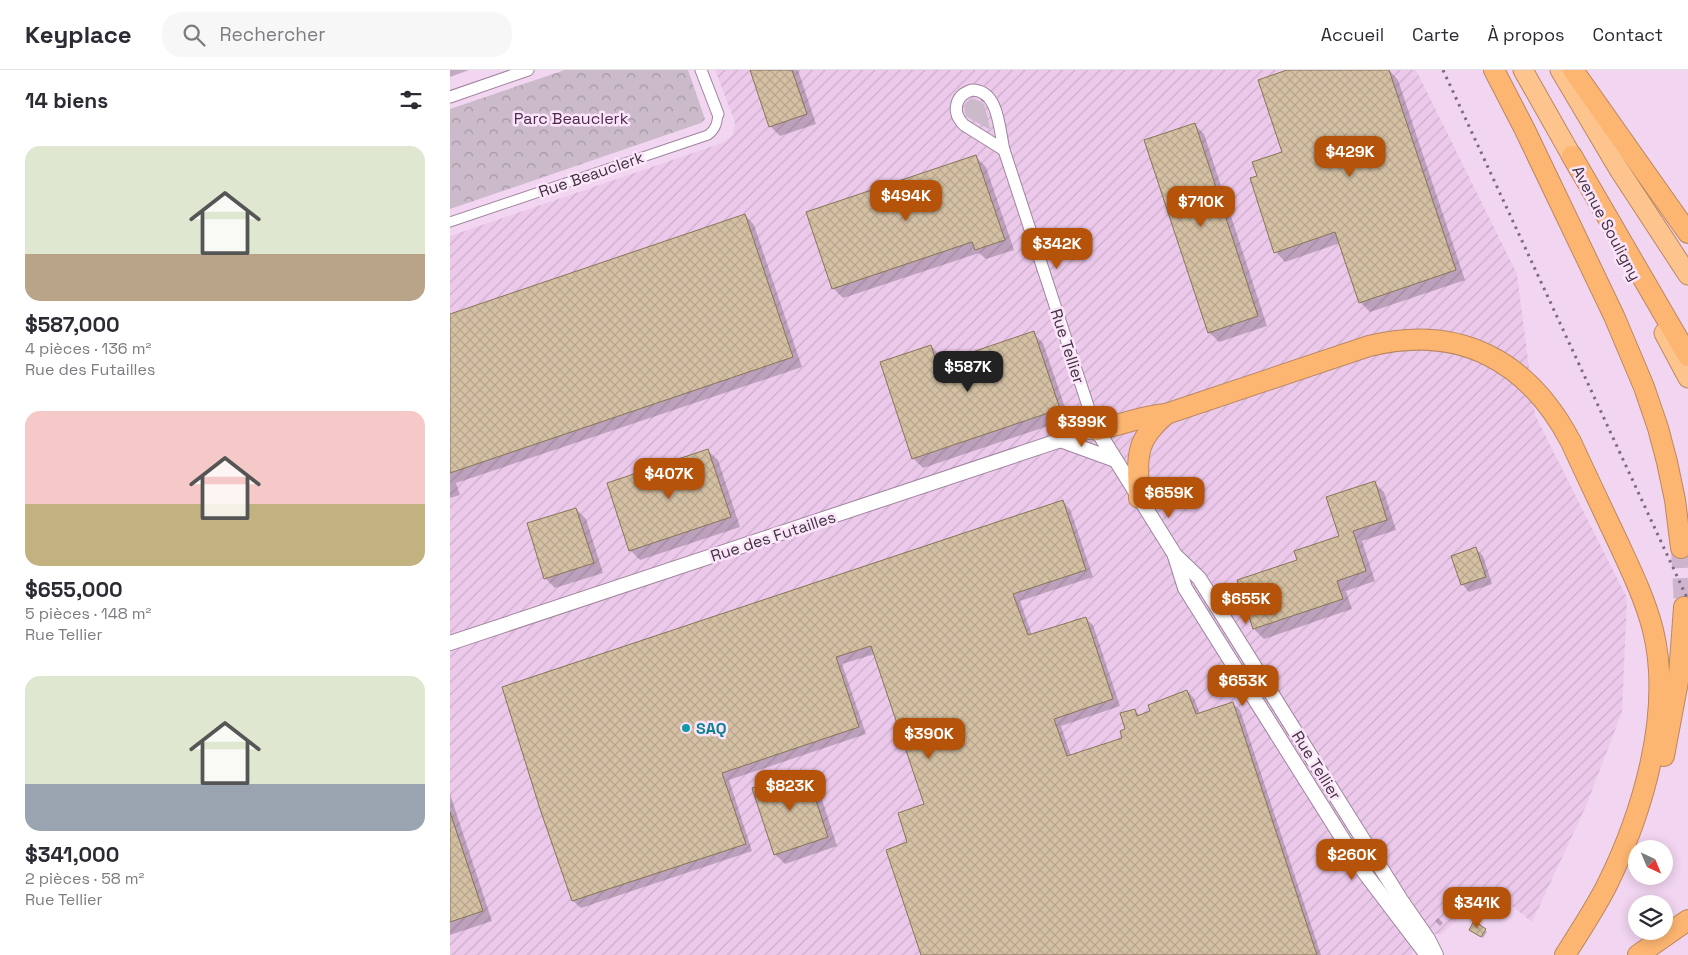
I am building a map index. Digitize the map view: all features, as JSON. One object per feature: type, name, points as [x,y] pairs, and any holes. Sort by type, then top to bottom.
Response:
[{"type":"highway","points":[[1494,70],[1525,130],[1610,308],[1644,387],[1658,428],[1672,481],[1681,548]]},
{"type":"highway","name":"Avenue Souligny","points":[[1523,70],[1572,156],[1688,378]]},
{"type":"highway","points":[[1560,70],[1623,176],[1688,275]]},
{"type":"highway","points":[[1573,70],[1688,234]]},
{"type":"highway","points":[[1572,156],[1688,356]]},
{"type":"highway","points":[[1097,430],[1147,416],[1166,414],[1369,346],[1412,339],[1443,340],[1487,354],[1525,379],[1545,400],[1571,442],[1642,596],[1653,630],[1660,682],[1653,749],[1636,811],[1606,886],[1566,955]]},
{"type":"highway","points":[[1139,498],[1138,460],[1140,447],[1151,428],[1166,414]]},
{"type":"highway","points":[[1566,955],[1599,910],[1621,869],[1656,783],[1669,736],[1678,683],[1684,607]]},
{"type":"highway","points":[[1638,955],[1688,920]]},
{"type":"street","points":[[450,97],[528,70]]},
{"type":"street","points":[[701,70],[718,114]]},
{"type":"street","name":"Rue Tellier","points":[[1004,150],[959,120],[956,114],[957,101],[967,92],[978,90],[989,95],[992,100],[1004,150],[1097,430],[1175,555],[1199,578],[1401,900],[1428,939],[1436,955]]},
{"type":"street","name":"Rue Beauclerk","points":[[450,222],[708,135],[713,131],[717,123],[718,114]]},
{"type":"street","name":"Rue des Futailles","points":[[450,643],[1060,440],[1097,430]]},
{"type":"street","points":[[1060,440],[1115,460]]},
{"type":"street","name":"Rue Tellier","points":[[1175,555],[1185,588],[1354,857],[1427,955]]},
{"type":"shaded area","points":[[715,70],[1416,70],[1517,274],[1535,415],[1627,598],[1622,712],[1586,806],[1532,922],[1492,890],[1441,934],[1434,934],[1412,952],[1413,955],[450,955],[450,236],[722,143],[733,134],[735,122]]},
{"type":"green space","name":"Parc Beauclerk","points":[[565,70],[688,70],[705,119],[701,123],[450,209],[450,109]]},
{"type":"green space","points":[[975,99],[984,104],[989,129],[969,118],[965,113],[966,103]]},
{"type":"building","points":[[750,70],[792,70],[807,114],[769,127]]},
{"type":"building","points":[[1287,70],[1389,70],[1456,270],[1359,303],[1335,232],[1274,253],[1250,178],[1257,176],[1252,162],[1282,152],[1258,80]]},
{"type":"building","points":[[1195,123],[1258,316],[1208,333],[1144,140]]},
{"type":"building","points":[[976,155],[1005,240],[975,250],[972,242],[832,289],[806,212]]},
{"type":"building","points":[[745,214],[793,357],[450,473],[450,314]]},
{"type":"building","points":[[1034,331],[1060,409],[912,459],[880,362],[931,345],[937,364]]},
{"type":"building","points":[[708,449],[731,517],[629,551],[607,483]]},
{"type":"building","points":[[1375,481],[1387,520],[1353,531],[1366,571],[1337,581],[1343,599],[1253,629],[1237,580],[1297,560],[1294,551],[1339,536],[1326,497]]},
{"type":"building","name":"SAQ","points":[[1063,500],[1086,570],[1013,594],[1028,635],[1086,617],[1113,699],[1054,719],[1067,756],[1122,738],[1120,731],[1125,729],[1120,713],[1135,709],[1137,716],[1150,711],[1148,705],[1187,690],[1196,714],[1233,702],[1317,955],[921,955],[886,850],[907,842],[898,813],[924,804],[871,646],[836,657],[859,727],[722,773],[746,844],[572,901],[540,809],[502,687]]},
{"type":"building","points":[[576,508],[594,563],[544,579],[527,523]]},
{"type":"building","points":[[1476,547],[1486,577],[1461,585],[1451,556]]},
{"type":"building","points":[[806,770],[828,837],[774,855],[752,788]]},
{"type":"building","points":[[450,812],[483,911],[450,922]]},
{"type":"building","points":[[1474,921],[1486,929],[1481,937],[1469,930]]},
{"type":"tunnel","points":[[1681,548],[1684,607]]},
{"type":"railway","points":[[1443,70],[1688,600]]},
{"type":"place","name":"SAQ","points":[[686,728]]}]
